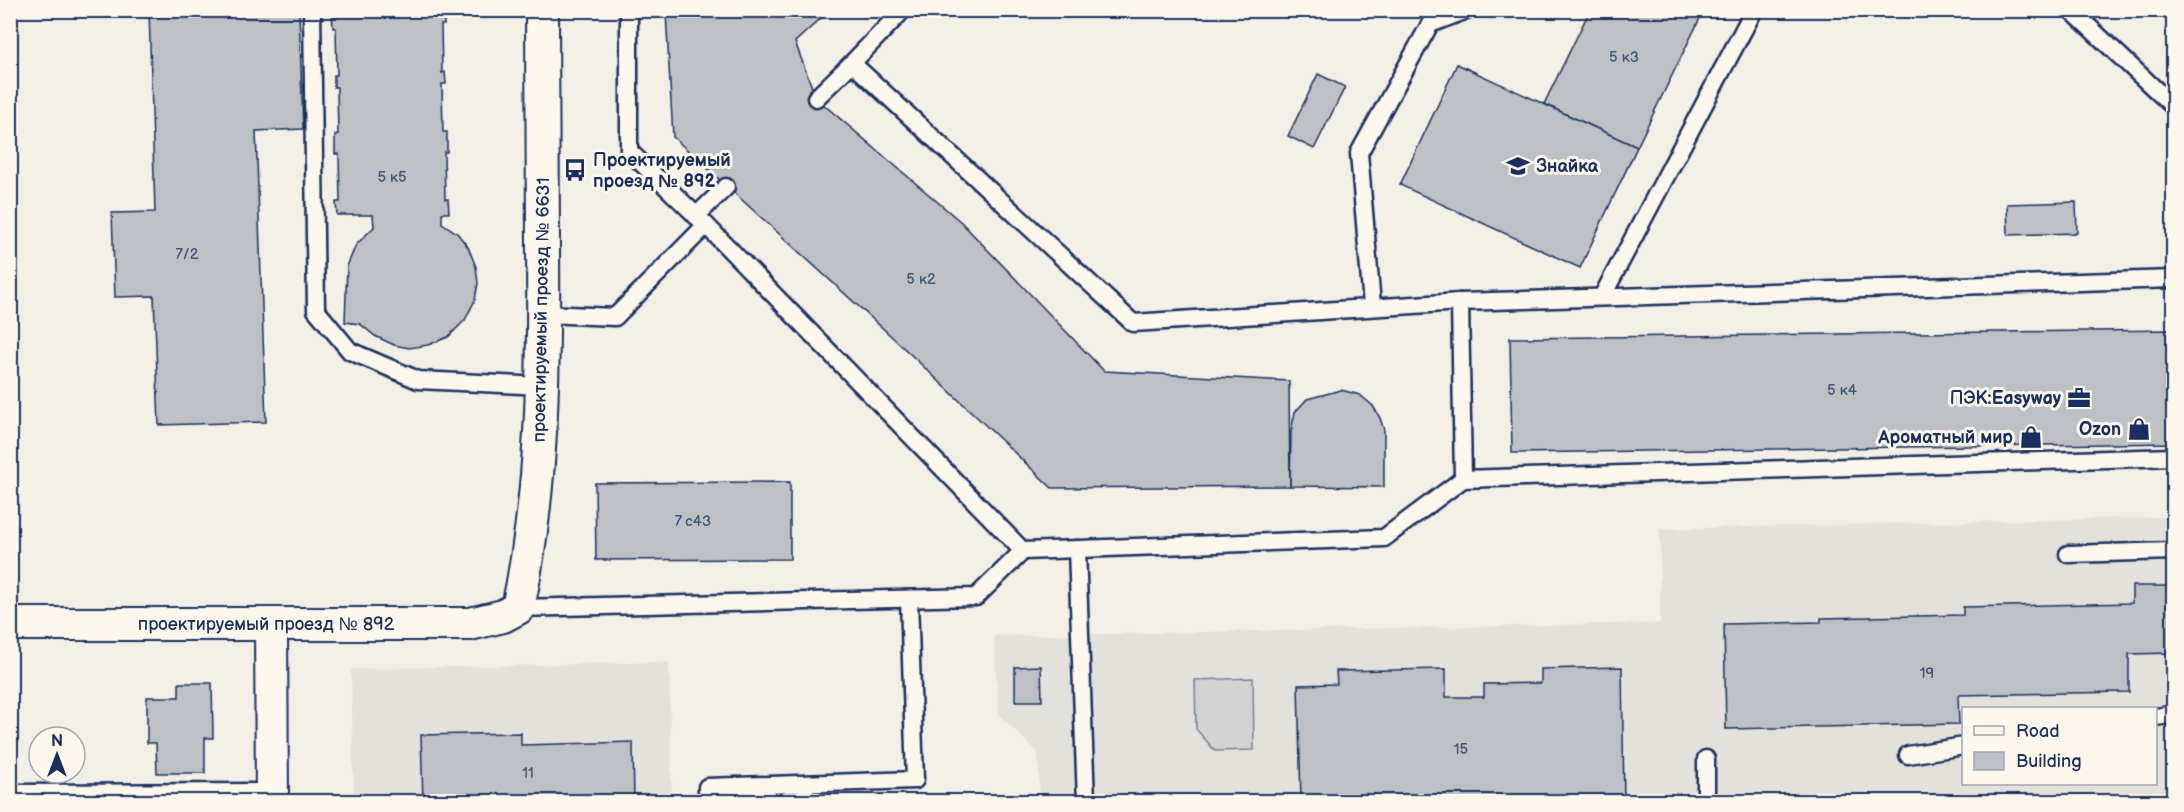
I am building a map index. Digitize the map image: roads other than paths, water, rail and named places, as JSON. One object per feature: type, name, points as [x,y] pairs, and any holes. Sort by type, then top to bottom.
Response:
[{"type":"street","name":"проектируемый проезд № 6631","points":[[518,608],[527,565],[539,462],[544,314],[542,10]]},
{"type":"street","name":"проектируемый проезд № 892","points":[[10,624],[470,624],[503,616],[518,608]]},
{"type":"street","points":[[271,624],[272,797]]},
{"type":"lane","points":[[312,10],[316,310],[350,351],[418,380],[542,386]]},
{"type":"lane","points":[[629,10],[629,151],[701,220],[1023,551]]},
{"type":"lane","points":[[816,98],[903,10]]},
{"type":"lane","points":[[1372,305],[1359,153],[1430,24],[1467,10]]},
{"type":"lane","points":[[1602,297],[1754,10]]},
{"type":"lane","points":[[2071,10],[2174,107]]},
{"type":"lane","points":[[852,63],[1133,323],[1372,305],[2174,279]]},
{"type":"lane","points":[[544,314],[615,317],[701,220],[726,187]]},
{"type":"lane","points":[[1460,302],[1463,479]]},
{"type":"lane","points":[[518,608],[976,597],[1023,551],[1384,538],[1463,479],[2174,457]]},
{"type":"lane","points":[[1077,549],[1086,801]]},
{"type":"lane","points":[[2068,554],[2174,551]]},
{"type":"lane","points":[[707,801],[707,787],[915,780],[909,599]]},
{"type":"lane","points":[[2157,717],[2174,714]]},
{"type":"lane","points":[[1908,755],[1962,746]]},
{"type":"lane","points":[[1706,759],[1706,801]]},
{"type":"lane","points":[[10,793],[272,797]]},
{"type":"lane","points":[[2168,801],[2174,800]]},
{"type":"place","name":"Знайка","points":[[1518,166]]},
{"type":"place","name":"Проектируемый проезд № 892","points":[[575,170]]},
{"type":"place","name":"ПЭК:Easyway","points":[[2079,398]]},
{"type":"place","name":"Ozon","points":[[2139,429]]},
{"type":"place","name":"Ароматный мир","points":[[2031,437]]}]
